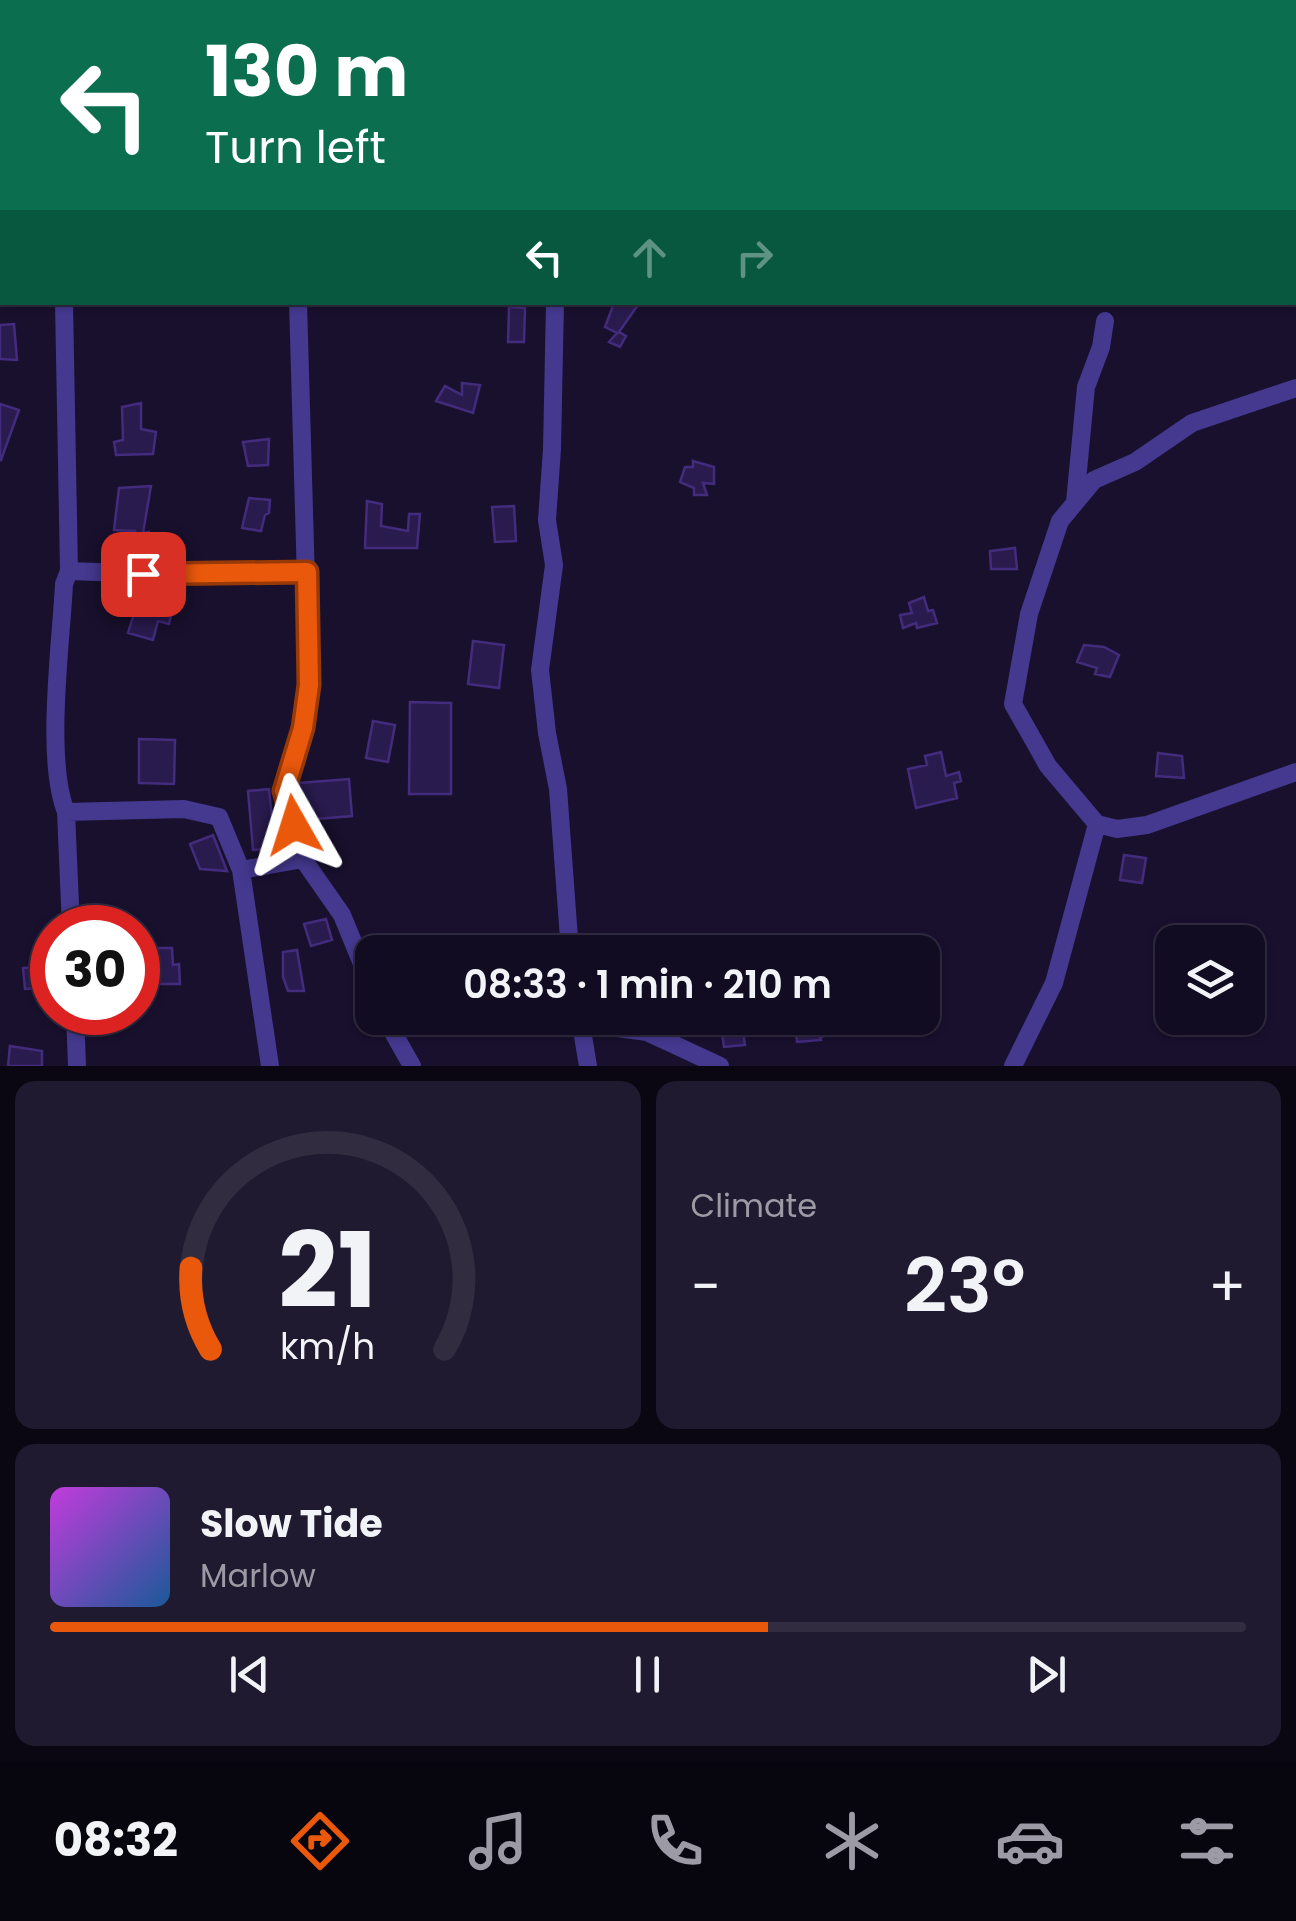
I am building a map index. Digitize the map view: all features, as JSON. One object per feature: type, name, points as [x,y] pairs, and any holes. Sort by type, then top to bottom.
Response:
[{"type":"street","points":[[64,305],[69,571],[64,584],[56,748],[60,795],[66,812],[70,905]]},
{"type":"street","points":[[298,305],[309,685],[303,728],[284,791],[303,860],[342,915],[355,947]]},
{"type":"street","points":[[555,305],[547,520],[554,565],[540,670],[546,733],[558,789],[569,935]]},
{"type":"street","points":[[1076,502],[1086,386],[1102,347],[1105,321]]},
{"type":"street","points":[[1296,388],[1192,423],[1135,462],[1094,480],[1060,521],[1029,614],[1013,704],[1048,766],[1097,824],[1117,830],[1147,825],[1296,772]]},
{"type":"street","points":[[69,571],[180,575],[307,572]]},
{"type":"street","points":[[66,812],[184,808],[219,817],[241,870],[270,1066]]},
{"type":"street","points":[[1013,1066],[1054,982],[1097,824]]},
{"type":"street","points":[[241,870],[303,860]]},
{"type":"street","points":[[76,1035],[77,1066]]},
{"type":"street","points":[[395,1035],[412,1066]]},
{"type":"street","points":[[583,1035],[588,1066]]},
{"type":"street","points":[[653,1035],[720,1066]]},
{"type":"building","points":[[613,305],[638,305],[619,332],[626,336],[620,347],[609,342],[617,333],[605,327]]},
{"type":"building","points":[[509,307],[525,308],[524,342],[508,342]]},
{"type":"building","points":[[14,324],[17,360],[0,359],[0,325]]},
{"type":"building","points":[[462,383],[480,385],[473,413],[436,401],[445,386],[462,395]]},
{"type":"building","points":[[141,403],[141,429],[156,432],[153,454],[116,455],[114,442],[123,440],[122,407]]},
{"type":"building","points":[[0,404],[19,410],[1,460],[0,459]]},
{"type":"building","points":[[269,439],[268,465],[248,466],[243,442]]},
{"type":"building","points":[[693,461],[714,467],[714,484],[703,483],[707,495],[694,495],[694,488],[680,482],[685,467],[693,467]]},
{"type":"building","points":[[151,486],[143,533],[149,532],[152,543],[170,544],[165,557],[141,556],[135,531],[114,530],[119,488]]},
{"type":"building","points":[[249,498],[270,500],[261,531],[242,528]]},
{"type":"building","points":[[367,501],[382,504],[381,526],[408,531],[409,514],[420,514],[417,548],[365,548]]},
{"type":"building","points":[[514,506],[516,541],[495,542],[492,507]]},
{"type":"building","points":[[1015,548],[1017,569],[991,569],[990,551]]},
{"type":"building","points":[[924,597],[937,623],[917,628],[916,623],[903,628],[900,615],[912,613],[909,603]]},
{"type":"building","points":[[138,601],[172,611],[169,624],[158,621],[153,640],[128,633]]},
{"type":"building","points":[[473,641],[504,645],[499,688],[468,684]]},
{"type":"building","points":[[1084,645],[1104,647],[1119,655],[1110,677],[1095,674],[1097,668],[1077,662]]},
{"type":"building","points":[[410,702],[451,703],[451,794],[409,794]]},
{"type":"building","points":[[373,721],[395,725],[388,762],[366,758]]},
{"type":"building","points":[[139,739],[175,740],[174,784],[139,783]]},
{"type":"building","points":[[941,752],[946,776],[959,772],[961,781],[954,783],[957,798],[916,808],[908,769],[927,765],[925,756]]},
{"type":"building","points":[[1158,753],[1182,756],[1184,778],[1156,776]]},
{"type":"building","points":[[349,779],[352,816],[305,820],[299,783]]},
{"type":"building","points":[[269,789],[275,848],[253,850],[248,791]]},
{"type":"building","points":[[213,835],[227,871],[200,869],[190,844]]},
{"type":"building","points":[[1124,855],[1146,858],[1142,883],[1120,880]]},
{"type":"building","points":[[326,919],[332,940],[311,946],[304,924]]},
{"type":"building","points":[[160,948],[172,948],[173,965],[179,964],[180,984],[160,984]]},
{"type":"building","points":[[297,950],[304,991],[288,991],[283,977],[283,952]]},
{"type":"building","points":[[23,968],[30,968],[30,989],[25,989]]},
{"type":"building","points":[[722,1035],[744,1035],[745,1045],[724,1047]]},
{"type":"building","points":[[796,1035],[829,1035],[820,1037],[821,1040],[797,1042]]},
{"type":"building","points":[[10,1046],[42,1051],[42,1066],[8,1066]]},
{"type":"route","points":[[143,574],[307,572],[309,685],[303,728],[284,791],[294,825]]}]
